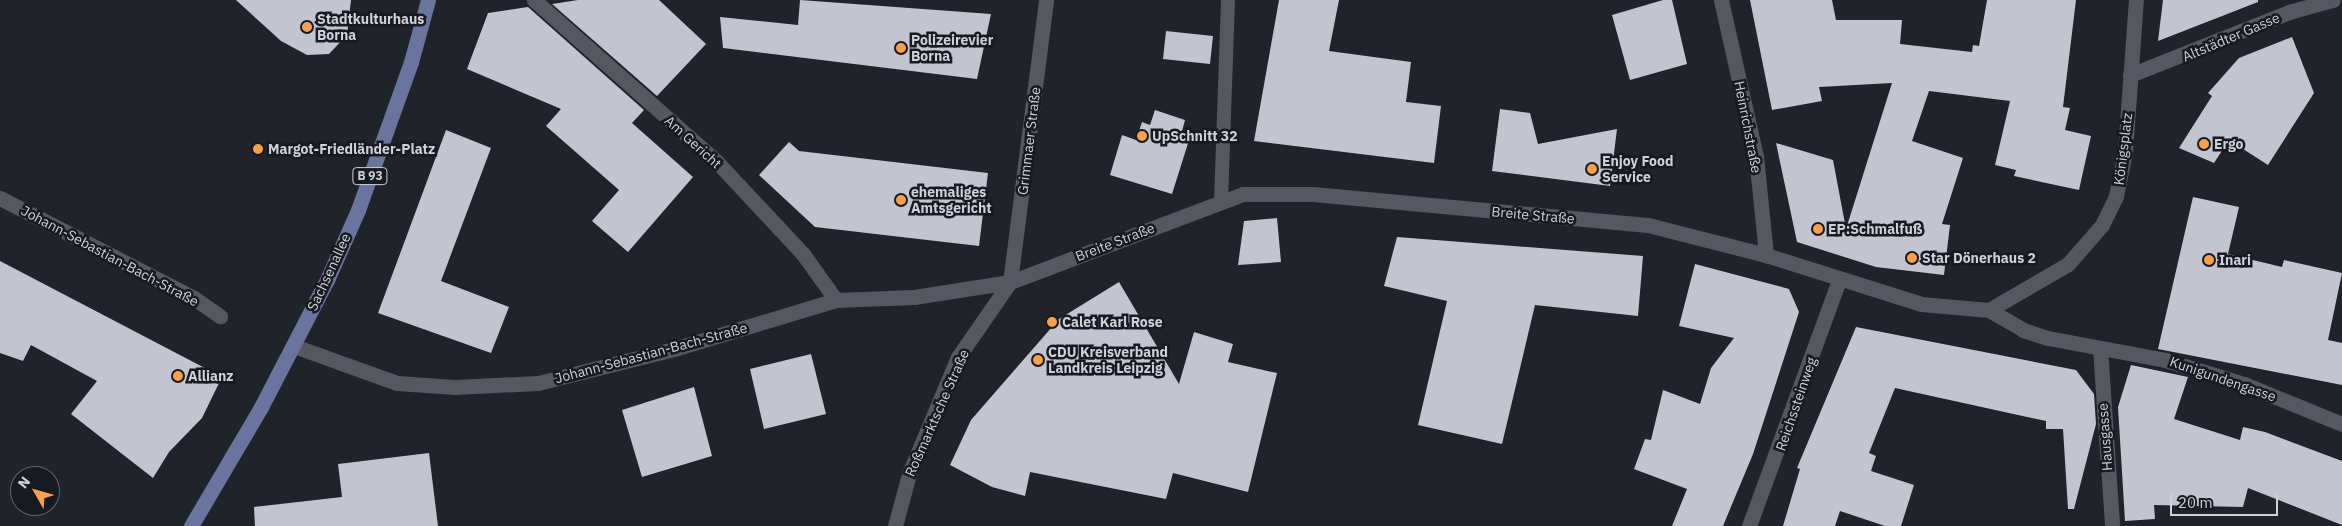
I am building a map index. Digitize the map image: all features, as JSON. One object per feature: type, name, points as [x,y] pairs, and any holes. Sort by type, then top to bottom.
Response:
[{"type":"main road","name":"Sachsenallee","points":[[191,526],[294,346],[358,210],[411,62],[428,0]]},
{"type":"street","name":"Am Gericht","points":[[534,0],[717,162],[803,254],[836,300]]},
{"type":"street","name":"Grimmaer Straße","points":[[1010,282],[1046,0]]},
{"type":"street","name":"Heinrichstraße","points":[[1721,0],[1756,156],[1766,255]]},
{"type":"street","name":"Königsplatz","points":[[1989,310],[2068,264],[2102,225],[2119,188],[2136,0]]},
{"type":"street","name":"Altstädter Gasse","points":[[2130,75],[2292,11],[2333,0]]},
{"type":"street","name":"Breite Straße","points":[[1010,282],[1243,194],[1313,194],[1648,225],[1766,255],[1838,280]]},
{"type":"street","name":"Johann-Sebastian-Bach-Straße","points":[[0,198],[194,298],[220,316]]},
{"type":"street","points":[[1838,280],[1921,304],[1989,310],[2023,330],[2100,348]]},
{"type":"street","name":"Reichssteinweg","points":[[1749,526],[1838,280]]},
{"type":"street","name":"Johann-Sebastian-Bach-Straße","points":[[294,346],[397,383],[455,387],[538,383],[678,348],[836,300],[914,297],[1010,282]]},
{"type":"street","name":"Roßmarktsche Straße","points":[[896,526],[909,474],[958,357],[1010,282]]},
{"type":"street","name":"Kunigundengasse","points":[[2100,348],[2165,360],[2244,384],[2342,424]]},
{"type":"street","name":"Hausgasse","points":[[2100,348],[2112,526]]},
{"type":"lane","points":[[1221,202],[1228,0]]},
{"type":"building","name":"Stadtkulturhaus Borna","points":[[236,0],[351,0],[347,35],[329,54],[307,55],[281,41]]},
{"type":"building","points":[[578,0],[659,0],[706,44],[657,96],[552,4]]},
{"type":"building","name":"Polizeirevier Borna","points":[[800,0],[991,14],[977,79],[723,48],[720,17],[798,25]]},
{"type":"building","points":[[1279,0],[1339,0],[1329,51],[1411,62],[1406,102],[1441,106],[1434,163],[1254,141]]},
{"type":"building","points":[[1663,0],[1672,0],[1687,64],[1630,80],[1612,15]]},
{"type":"building","points":[[1750,0],[1832,0],[1836,20],[1902,20],[1900,44],[1972,52],[1973,45],[1979,46],[1987,0],[2076,0],[2063,107],[2070,108],[2065,130],[2091,136],[2079,190],[2014,176],[2016,170],[1995,165],[2010,101],[1929,91],[1912,141],[1963,158],[1942,224],[1950,225],[1944,275],[1876,267],[1797,242],[1776,143],[1833,160],[1846,229],[1892,83],[1819,87],[1822,101],[1772,110]]},
{"type":"building","points":[[2163,0],[2258,0],[2258,2],[2158,41]]},
{"type":"building","points":[[528,7],[644,110],[632,123],[693,177],[628,252],[592,221],[619,190],[546,126],[561,109],[467,69],[488,13]]},
{"type":"building","points":[[1166,31],[1213,36],[1210,64],[1163,59]]},
{"type":"building","points":[[2292,37],[2314,93],[2268,165],[2229,140],[2214,163],[2179,148],[2212,96],[2208,93],[2239,58]]},
{"type":"building","points":[[1500,109],[1530,113],[1538,144],[1617,129],[1610,186],[1492,171]]},
{"type":"building","points":[[1155,110],[1185,120],[1181,135],[1190,137],[1172,194],[1110,175],[1122,135],[1136,140],[1142,122],[1150,125]]},
{"type":"building","points":[[446,130],[491,148],[441,281],[509,307],[491,353],[378,313]]},
{"type":"building","name":"ehemaliges Amtsgericht","points":[[789,142],[799,151],[988,173],[979,246],[815,227],[759,175]]},
{"type":"building","points":[[2193,197],[2239,207],[2228,254],[2282,267],[2284,260],[2342,273],[2328,340],[2342,343],[2342,385],[2158,349]]},
{"type":"building","points":[[1277,218],[1281,262],[1238,265],[1244,221]]},
{"type":"building","points":[[1397,237],[1643,256],[1638,316],[1535,305],[1502,444],[1418,425],[1447,301],[1384,286]]},
{"type":"building","points":[[0,261],[222,377],[202,418],[169,452],[153,478],[71,414],[97,381],[31,345],[23,361],[0,353]]},
{"type":"building","points":[[1695,264],[1789,289],[1799,312],[1753,454],[1723,526],[1672,526],[1687,489],[1634,469],[1645,439],[1651,440],[1663,390],[1700,404],[1711,368],[1734,338],[1679,326]]},
{"type":"building","points":[[1119,282],[1179,384],[1194,332],[1233,344],[1228,362],[1277,373],[1248,492],[1173,473],[1166,499],[1030,472],[1025,496],[992,487],[950,465],[971,420],[1059,319]]},
{"type":"building","points":[[1856,327],[2076,370],[2094,394],[2096,424],[2074,509],[2068,509],[2063,429],[2046,429],[2046,421],[1895,388],[1869,453],[1876,456],[1871,471],[1914,485],[1901,526],[1885,526],[1840,511],[1835,526],[1783,526],[1800,469],[1797,468]]},
{"type":"building","points":[[811,354],[826,414],[764,429],[750,369]]},
{"type":"building","points":[[2131,365],[2188,377],[2174,419],[2240,440],[2243,427],[2265,432],[2342,461],[2342,525],[2248,488],[2243,507],[2154,505],[2155,519],[2125,521],[2118,407]]},
{"type":"building","points":[[694,387],[712,456],[642,477],[622,410]]},
{"type":"building","points":[[429,453],[438,526],[255,526],[254,507],[342,497],[338,464]]},
{"type":"place","name":"Stadtkulturhaus Borna","points":[[307,27]]},
{"type":"place","name":"Polizeirevier Borna","points":[[901,48]]},
{"type":"place","name":"UpSchnitt 32","points":[[1142,136]]},
{"type":"place","name":"Ergo","points":[[2204,144]]},
{"type":"place","name":"Margot-Friedländer-Platz","points":[[258,149]]},
{"type":"place","name":"Enjoy Food Service","points":[[1592,169]]},
{"type":"place","name":"ehemaliges Amtsgericht","points":[[901,200]]},
{"type":"place","name":"EP:Schmalfuß","points":[[1818,229]]},
{"type":"place","name":"Star Dönerhaus 2","points":[[1912,258]]},
{"type":"place","name":"Inari","points":[[2209,260]]},
{"type":"place","name":"Calet Karl Rose","points":[[1052,322]]},
{"type":"place","name":"CDU Kreisverband Landkreis Leipzig","points":[[1038,360]]},
{"type":"place","name":"Allianz","points":[[178,376]]}]
